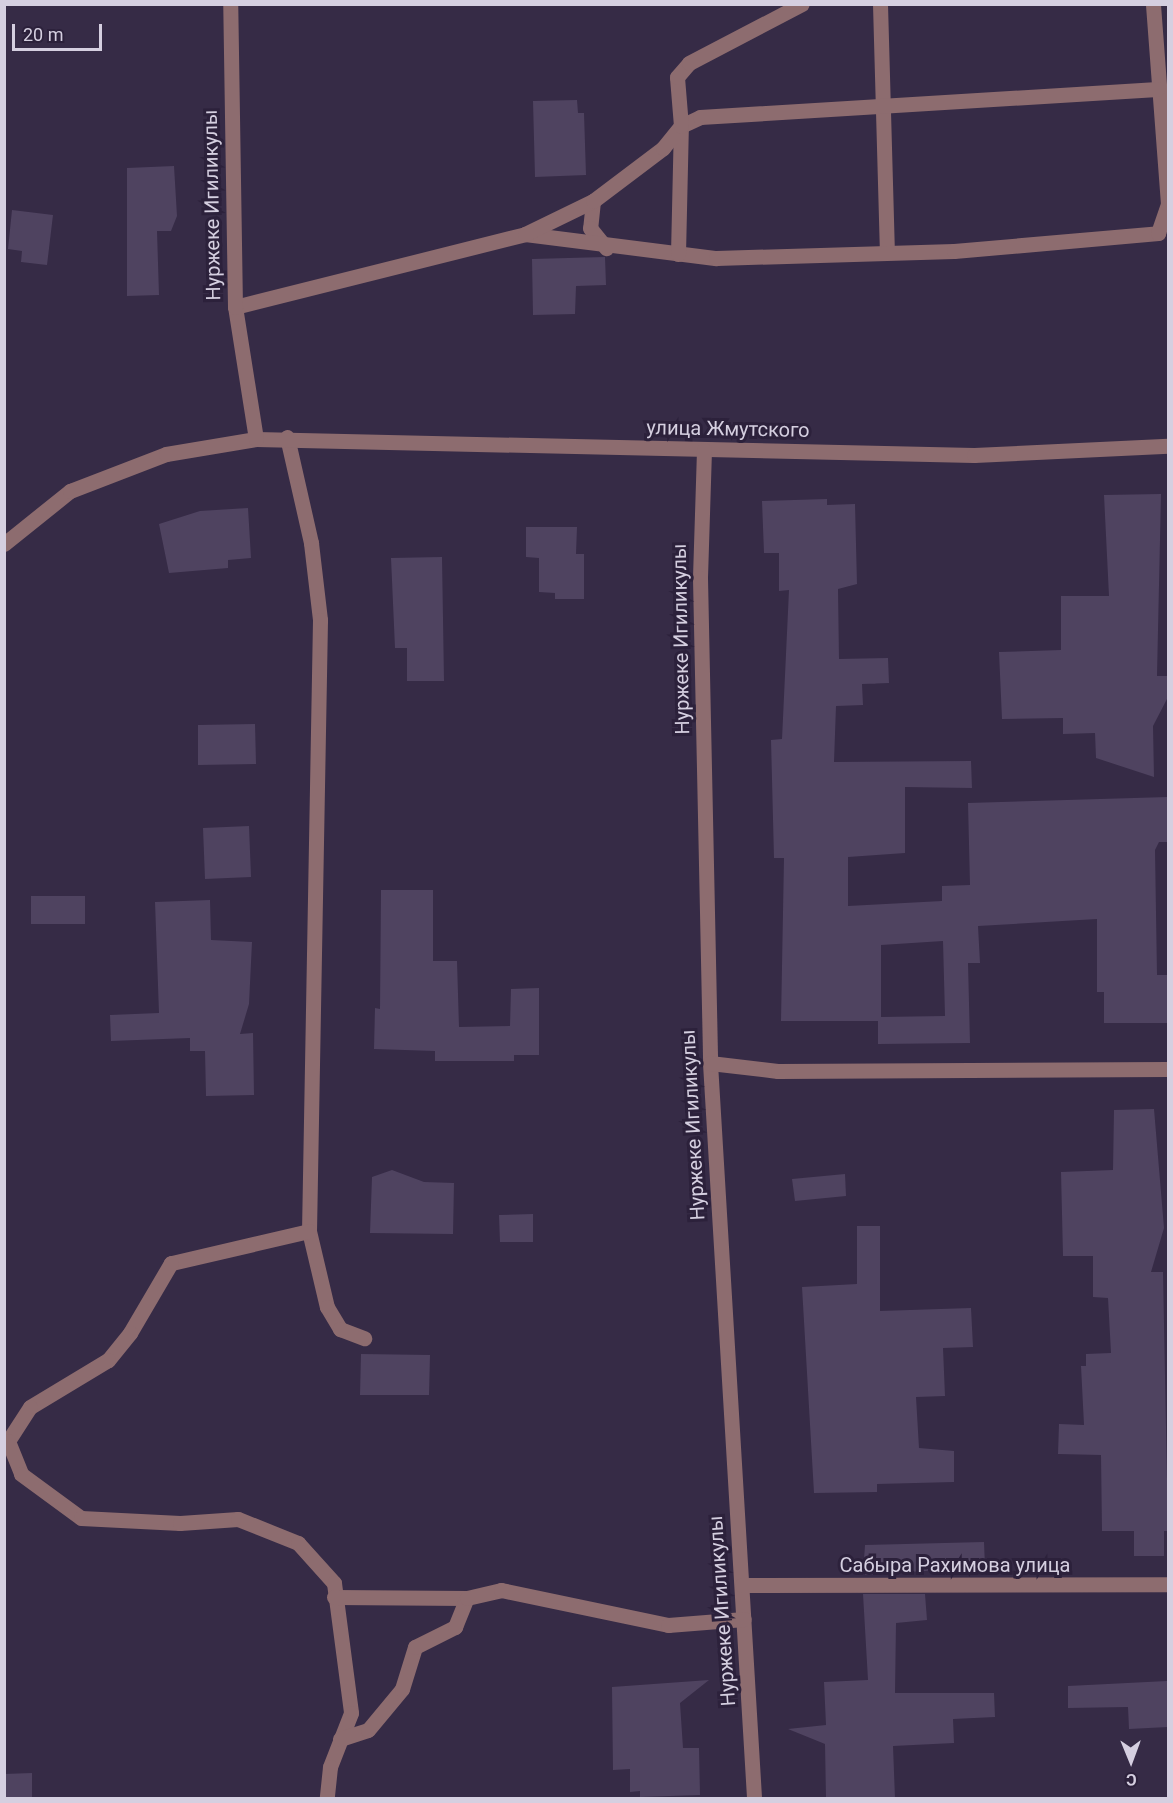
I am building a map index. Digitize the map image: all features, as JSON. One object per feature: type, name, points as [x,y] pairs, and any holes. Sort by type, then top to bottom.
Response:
[{"type":"street","name":"Нуржеке Игиликулы","points":[[230,4],[235,307],[256,439]]},
{"type":"street","points":[[678,254],[681,126],[677,77],[690,63],[802,4]]},
{"type":"street","points":[[880,4],[887,252]]},
{"type":"street","points":[[525,234],[606,248],[716,258],[887,252],[1158,233],[1168,204],[1157,89],[1153,4]]},
{"type":"street","points":[[235,307],[525,234],[593,201],[663,148],[681,126],[729,111],[884,108],[1157,89]]},
{"type":"street","points":[[593,201],[590,228],[606,248]]},
{"type":"street","points":[[287,437],[311,543],[320,620],[309,1231],[327,1307],[340,1329],[364,1338]]},
{"type":"street","name":"улица Жмутского","points":[[4,544],[70,491],[166,454],[256,439],[287,437],[704,450],[974,455],[1168,446]]},
{"type":"street","name":"Нуржеке Игиликулы","points":[[704,450],[700,578],[710,1063],[754,1798]]},
{"type":"street","points":[[710,1063],[778,1071],[1168,1069]]},
{"type":"street","points":[[309,1231],[171,1263],[130,1333],[108,1360],[30,1407],[8,1441],[21,1474],[81,1518],[180,1523],[238,1519],[298,1543],[334,1583],[334,1598],[351,1713],[330,1767],[327,1798]]},
{"type":"street","name":"Сабыра Рахимова улица","points":[[742,1585],[1168,1584]]},
{"type":"street","points":[[334,1598],[467,1598],[501,1590],[668,1625],[744,1619]]},
{"type":"street","points":[[340,1739],[368,1730],[402,1689],[415,1647],[455,1627],[467,1598]]},
{"type":"building","points":[[577,100],[578,113],[584,113],[586,175],[535,177],[533,101]]},
{"type":"building","points":[[174,166],[177,216],[171,231],[157,231],[159,295],[127,296],[127,168]]},
{"type":"building","points":[[12,210],[53,215],[47,265],[21,262],[22,251],[8,249]]},
{"type":"building","points":[[605,257],[606,285],[576,286],[575,314],[533,315],[532,259]]},
{"type":"building","points":[[1161,494],[1157,676],[1167,676],[1167,699],[1153,726],[1154,777],[1096,758],[1095,733],[1063,734],[1063,718],[1002,719],[999,652],[1061,650],[1061,596],[1109,596],[1104,495]]},
{"type":"building","points":[[827,499],[827,505],[855,504],[857,584],[838,589],[839,659],[888,658],[889,683],[862,684],[863,705],[836,706],[834,762],[971,761],[972,788],[905,787],[905,853],[848,857],[848,906],[942,901],[942,886],[970,885],[968,803],[1168,797],[1168,842],[1159,842],[1155,850],[1157,975],[1168,975],[1168,1023],[1104,1023],[1104,992],[1097,992],[1097,919],[978,926],[980,963],[968,963],[970,1043],[878,1044],[878,1021],[781,1021],[784,858],[774,858],[771,740],[782,739],[789,590],[779,591],[779,553],[764,553],[762,501]],"holes":[[[943,941],[945,1016],[881,1017],[881,945]]]},
{"type":"building","points":[[248,508],[251,558],[228,560],[228,568],[169,573],[159,524],[200,511]]},
{"type":"building","points":[[526,527],[577,527],[576,554],[584,554],[584,599],[555,599],[555,593],[539,592],[539,558],[526,557]]},
{"type":"building","points":[[442,557],[444,681],[407,681],[407,648],[395,648],[391,558]]},
{"type":"building","points":[[255,724],[256,764],[198,765],[198,725]]},
{"type":"building","points":[[249,826],[251,877],[205,879],[203,828]]},
{"type":"building","points":[[381,890],[433,890],[433,961],[457,961],[459,1027],[510,1026],[511,989],[539,988],[539,1055],[514,1055],[514,1061],[435,1061],[435,1051],[374,1049],[375,1008],[380,1009]]},
{"type":"building","points":[[31,896],[85,896],[85,924],[31,924]]},
{"type":"building","points":[[210,900],[211,940],[252,942],[249,1004],[240,1034],[253,1033],[254,1095],[206,1096],[205,1051],[190,1051],[190,1038],[111,1041],[110,1015],[159,1013],[155,902]]},
{"type":"building","points":[[1154,1109],[1164,1228],[1151,1272],[1163,1272],[1168,1531],[1164,1531],[1164,1556],[1134,1556],[1134,1531],[1102,1531],[1101,1455],[1058,1454],[1059,1424],[1084,1425],[1081,1366],[1086,1366],[1086,1354],[1111,1353],[1108,1298],[1093,1297],[1093,1256],[1063,1256],[1061,1172],[1113,1170],[1114,1110]]},
{"type":"building","points":[[392,1170],[424,1182],[454,1183],[453,1234],[370,1233],[372,1177]]},
{"type":"building","points":[[845,1174],[846,1196],[795,1201],[792,1179]]},
{"type":"building","points":[[533,1214],[533,1242],[500,1242],[499,1215]]},
{"type":"building","points":[[857,1226],[880,1226],[880,1311],[971,1308],[973,1347],[943,1348],[945,1396],[916,1397],[919,1448],[954,1451],[954,1482],[877,1484],[877,1492],[814,1493],[802,1287],[857,1284]]},
{"type":"building","points":[[361,1354],[430,1355],[429,1395],[360,1395]]},
{"type":"building","points":[[984,1542],[985,1567],[863,1575],[865,1545]]},
{"type":"building","points":[[863,1594],[925,1594],[927,1620],[896,1623],[895,1693],[994,1693],[995,1717],[953,1719],[954,1743],[893,1746],[895,1798],[826,1798],[825,1744],[788,1729],[826,1725],[824,1682],[868,1680]]},
{"type":"building","points":[[709,1680],[680,1703],[683,1748],[699,1748],[700,1795],[640,1797],[640,1791],[630,1792],[630,1769],[613,1770],[612,1687]]},
{"type":"building","points":[[1167,1681],[1168,1727],[1129,1729],[1128,1707],[1068,1708],[1068,1686]]},
{"type":"building","points":[[32,1773],[32,1798],[4,1798],[4,1774]]}]
